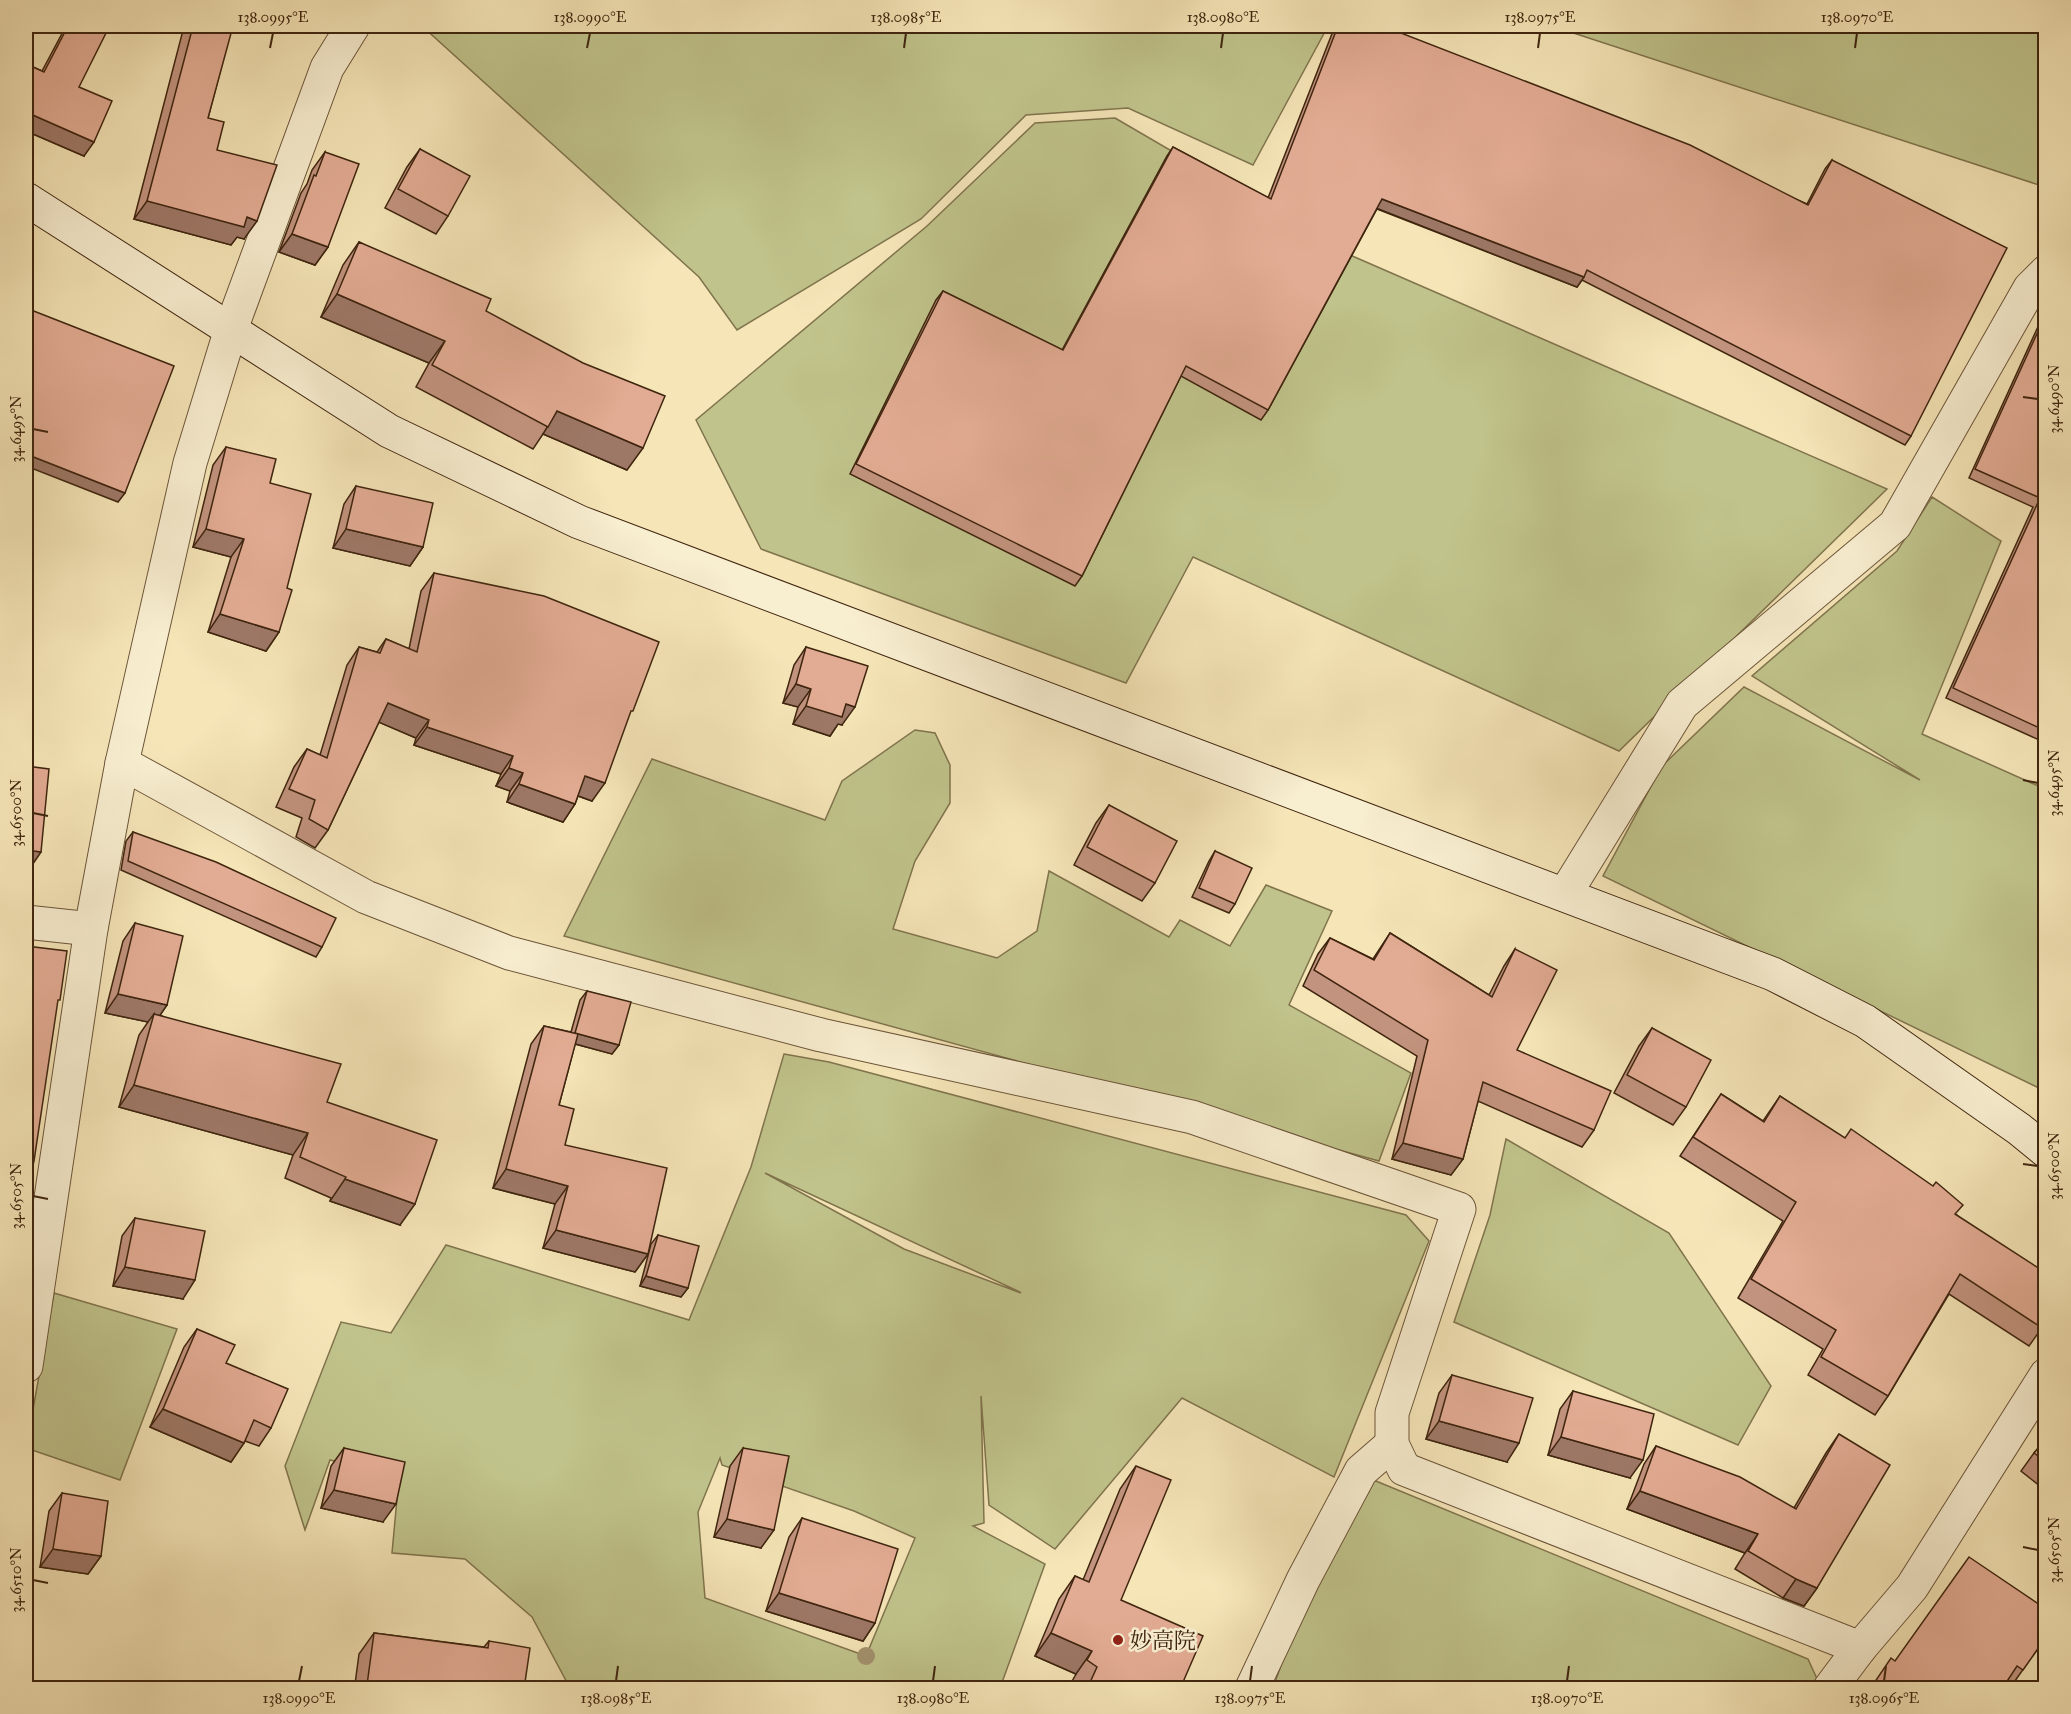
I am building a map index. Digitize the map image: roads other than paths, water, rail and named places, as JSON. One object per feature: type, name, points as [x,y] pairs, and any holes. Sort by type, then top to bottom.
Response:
[{"type":"street","points":[[26,1366],[90,929],[122,763],[190,463],[231,329],[327,68],[353,26]]},
{"type":"street","points":[[26,199],[389,431],[579,522],[1773,974],[1865,1021],[2019,1128],[2046,1151]]},
{"type":"street","points":[[1565,894],[1682,704],[1895,525],[2030,288],[2046,273]]},
{"type":"street","points":[[122,763],[366,897],[509,953],[821,1035],[1192,1117],[1459,1209],[1392,1413],[1392,1444],[1404,1469],[1860,1648]]},
{"type":"street","points":[[26,922],[90,929]]},
{"type":"street","points":[[1830,1689],[1860,1648],[1912,1587],[2046,1375]]},
{"type":"street","points":[[1252,1689],[1303,1580],[1361,1471],[1392,1444]]},
{"type":"place","name":"妙高院","points":[[1118,1640]]}]
